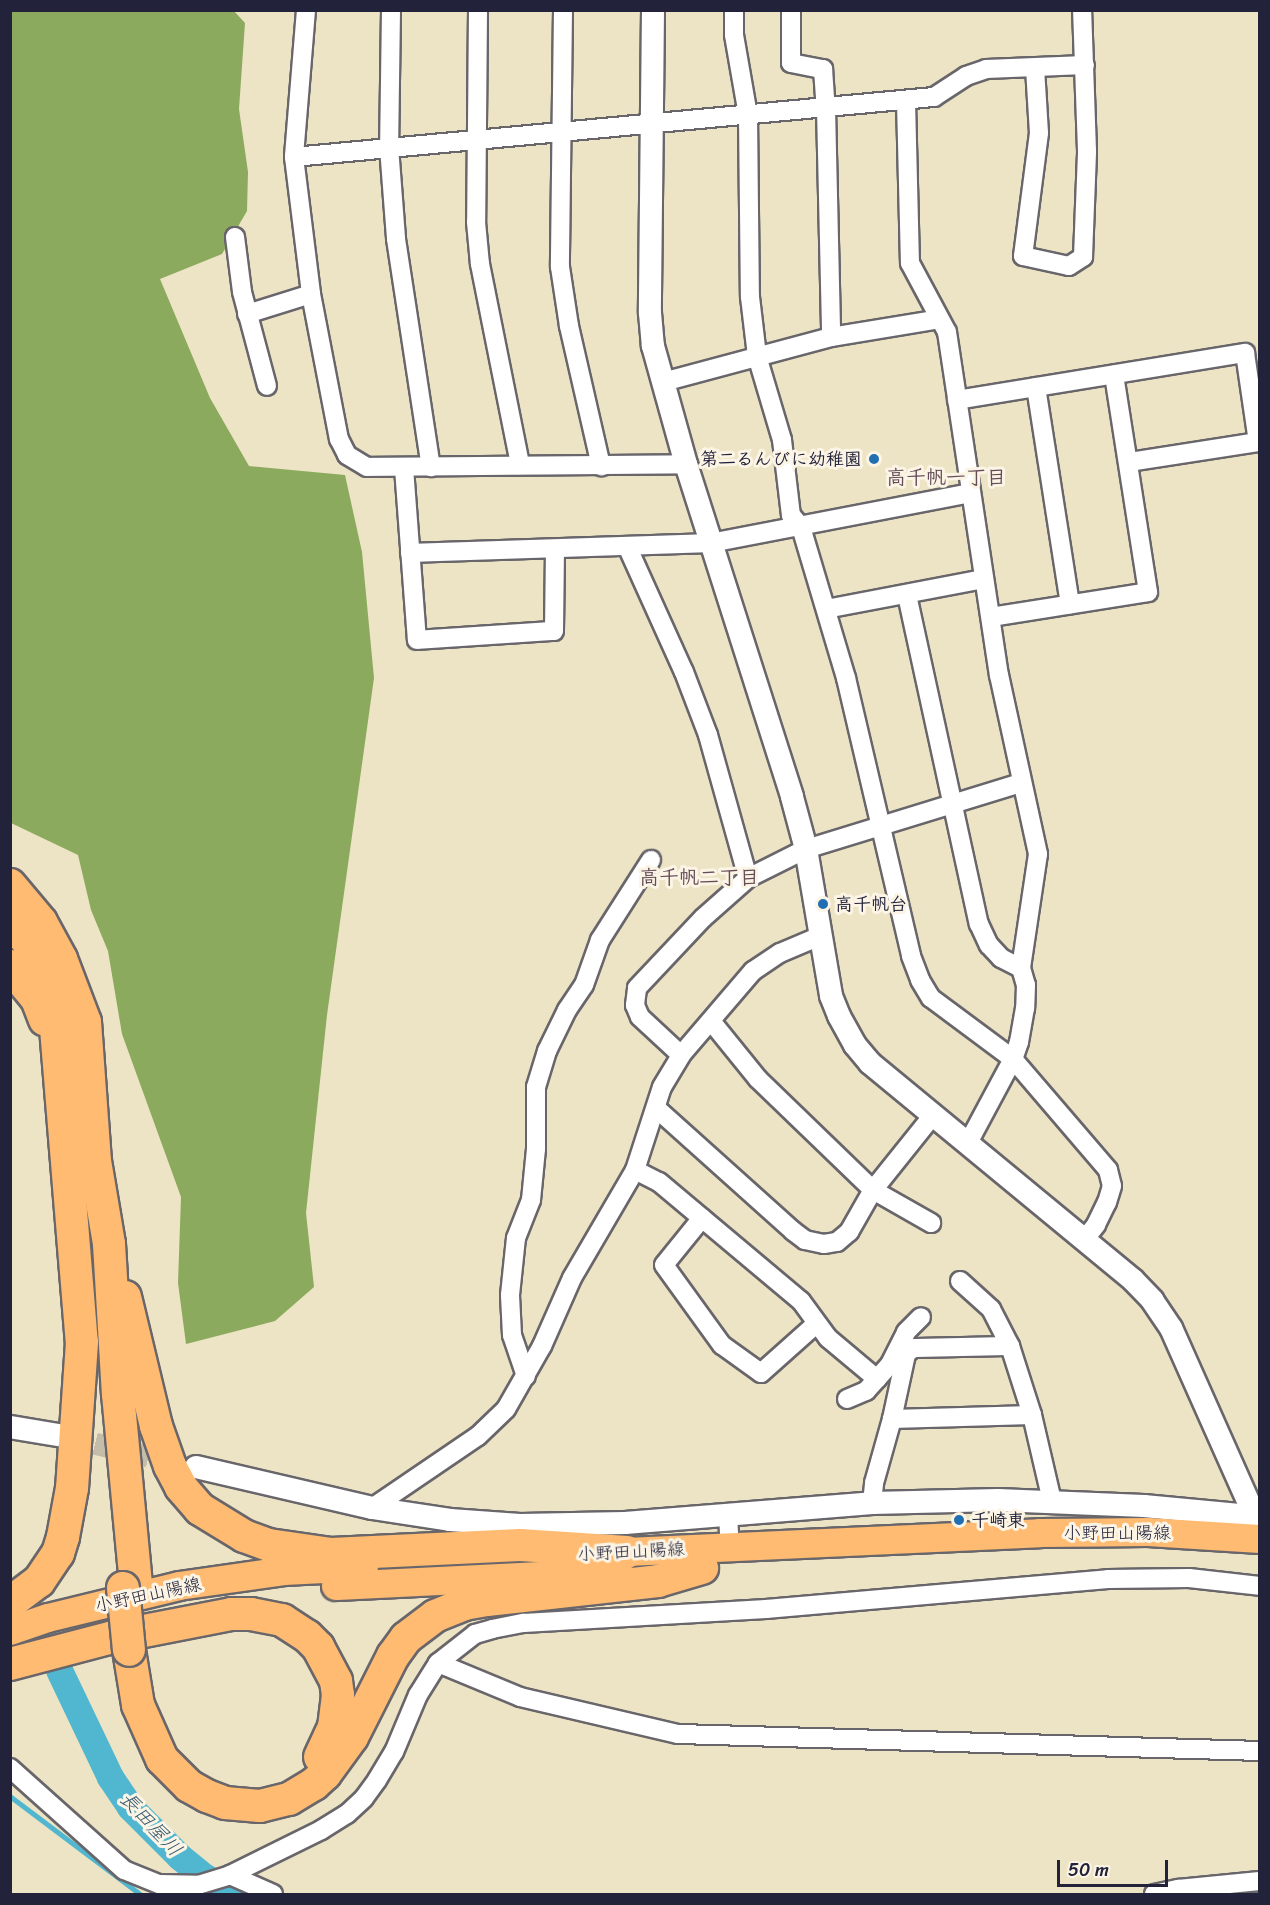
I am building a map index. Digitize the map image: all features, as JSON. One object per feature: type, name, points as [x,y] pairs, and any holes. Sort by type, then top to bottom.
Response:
[{"type":"highway","points":[[10,885],[41,922],[72,986],[85,1022],[95,1161],[109,1244],[129,1586]]},
{"type":"highway","points":[[10,903],[35,929],[66,987],[82,1039],[89,1091]]},
{"type":"highway","points":[[10,923],[26,939],[50,983],[81,1342],[70,1507],[58,1553],[39,1581],[10,1603]]},
{"type":"highway","points":[[10,966],[38,999],[57,1055]]},
{"type":"highway","points":[[72,1234],[103,1358],[136,1648],[138,1705],[162,1759],[189,1786],[207,1796],[225,1803],[260,1806],[289,1799],[315,1784],[352,1737],[393,1656],[406,1638],[435,1616],[464,1604],[658,1581],[702,1568]]},
{"type":"highway","points":[[109,1244],[131,1317],[163,1450],[181,1487],[200,1509],[220,1524],[269,1545],[331,1554],[520,1545],[627,1552]]},
{"type":"highway","points":[[10,1664],[181,1623],[231,1614],[265,1616],[282,1620],[307,1636],[326,1658],[338,1695],[331,1738],[311,1768],[284,1785],[261,1791],[243,1791],[210,1781],[194,1771],[178,1755],[157,1717],[136,1648]]},
{"type":"main road","name":"小野田山陽線","points":[[10,1631],[48,1618],[179,1586],[285,1571],[730,1547],[1040,1533],[1148,1532],[1258,1524]]},
{"type":"main road","name":"小野田山陽線","points":[[10,1650],[100,1623],[184,1605],[262,1593],[339,1586],[1044,1552],[1152,1551],[1260,1557]]},
{"type":"street","points":[[306,10],[294,157],[311,294],[339,439],[347,455],[367,467],[404,468],[686,464]]},
{"type":"street","points":[[391,10],[389,147],[396,239],[431,467]]},
{"type":"street","points":[[478,10],[476,222],[480,264],[520,465]]},
{"type":"street","points":[[563,10],[560,267],[569,326],[601,466]]},
{"type":"street","points":[[653,10],[650,313],[653,346],[686,464],[806,849],[831,996],[855,1045],[870,1063],[1133,1280],[1152,1300],[1171,1328],[1258,1524]]},
{"type":"street","points":[[734,10],[734,35],[748,115],[750,297],[757,356],[782,440],[791,515],[801,527],[846,678],[910,956],[931,998],[1013,1059],[1108,1170],[1112,1186],[1107,1202],[1096,1225],[1084,1240]]},
{"type":"street","points":[[791,10],[791,63],[823,69],[826,108],[831,337]]},
{"type":"street","points":[[1035,68],[1039,133],[1023,256],[1069,266],[1083,257],[1087,151],[1082,10]]},
{"type":"street","points":[[294,157],[934,98],[966,76],[986,69],[1085,65]]},
{"type":"street","points":[[906,101],[910,263],[947,332],[999,675],[1038,854],[1021,968],[1026,985],[1025,1008],[1013,1059],[968,1143]]},
{"type":"street","points":[[236,237],[242,292],[267,386]]},
{"type":"street","points":[[247,314],[311,294]]},
{"type":"street","points":[[663,382],[831,337],[939,319]]},
{"type":"street","points":[[957,400],[1245,353],[1258,442],[1129,462]]},
{"type":"street","points":[[991,616],[1148,592],[1114,375]]},
{"type":"street","points":[[1036,387],[1070,604]]},
{"type":"street","points":[[404,468],[417,640],[554,631],[555,549]]},
{"type":"street","points":[[410,553],[711,543],[970,494]]},
{"type":"street","points":[[627,546],[684,672],[708,735],[748,878]]},
{"type":"street","points":[[826,609],[984,579]]},
{"type":"street","points":[[907,595],[979,924],[989,945],[1001,958],[1021,968]]},
{"type":"street","points":[[681,1055],[640,1017],[635,1005],[637,988],[703,918],[748,878],[806,849],[951,802],[1021,783]]},
{"type":"street","points":[[526,1377],[512,1335],[510,1295],[516,1238],[531,1200],[537,1149],[536,1087],[547,1051],[567,1010],[584,985],[600,940],[651,860]]},
{"type":"street","points":[[372,1508],[478,1436],[506,1409],[526,1377],[572,1278],[634,1170],[662,1087],[681,1055],[753,971],[780,953],[820,936]]},
{"type":"street","points":[[711,1021],[758,1078],[873,1190],[931,1223]]},
{"type":"street","points":[[656,1108],[805,1240],[824,1244],[837,1242],[849,1232],[873,1190],[933,1115]]},
{"type":"street","points":[[634,1170],[659,1182],[801,1302],[828,1338],[877,1379]]},
{"type":"street","points":[[702,1218],[664,1265],[722,1345],[760,1373],[816,1324]]},
{"type":"street","points":[[960,1281],[991,1309],[1010,1346],[1032,1415],[1052,1501]]},
{"type":"street","points":[[847,1399],[866,1391],[877,1379],[890,1364],[906,1332],[921,1317]]},
{"type":"street","points":[[872,1503],[874,1483],[892,1419],[906,1354],[913,1348],[1010,1346]]},
{"type":"street","points":[[892,1419],[1032,1415]]},
{"type":"street","points":[[10,1427],[58,1435]]},
{"type":"street","points":[[196,1467],[372,1508],[450,1520],[520,1525],[625,1522],[872,1503],[1052,1501],[1258,1524]]},
{"type":"street","points":[[728,1514],[730,1547]]},
{"type":"street","points":[[10,1768],[124,1870],[159,1884],[198,1885],[230,1875],[321,1830],[347,1814],[364,1798],[394,1752],[418,1695],[438,1663],[475,1634],[524,1623],[766,1609],[1108,1579],[1189,1578],[1260,1586]]},
{"type":"street","points":[[438,1663],[520,1697],[678,1734],[1260,1751]]},
{"type":"street","points":[[230,1875],[273,1894]]},
{"type":"street","points":[[1154,1894],[1178,1889],[1260,1881]]},
{"type":"green space","points":[[10,11],[234,11],[245,23],[239,109],[248,172],[247,211],[222,254],[160,279],[210,398],[249,466],[345,475],[362,552],[374,678],[327,1015],[306,1213],[314,1287],[275,1321],[186,1344],[178,1283],[181,1197],[122,1034],[108,951],[91,910],[78,855],[11,823]]},
{"type":"waterway","name":"長田屋川","points":[[59,1670],[110,1777],[130,1807],[180,1857],[205,1877],[234,1894]]},
{"type":"waterway","points":[[10,1796],[140,1894]]},
{"type":"waterway","name":"長田屋川","points":[[1222,1894],[1260,1892]]},
{"type":"tunnel","points":[[63,1436],[180,1464]]},
{"type":"place","name":"第二るんびに幼稚園","points":[[874,459]]},
{"type":"place","name":"高千帆台","points":[[823,904]]},
{"type":"place","name":"千崎東","points":[[959,1520]]},
{"type":"district","name":"高千帆一丁目","points":[[946,477]]},
{"type":"district","name":"高千帆二丁目","points":[[699,877]]}]
